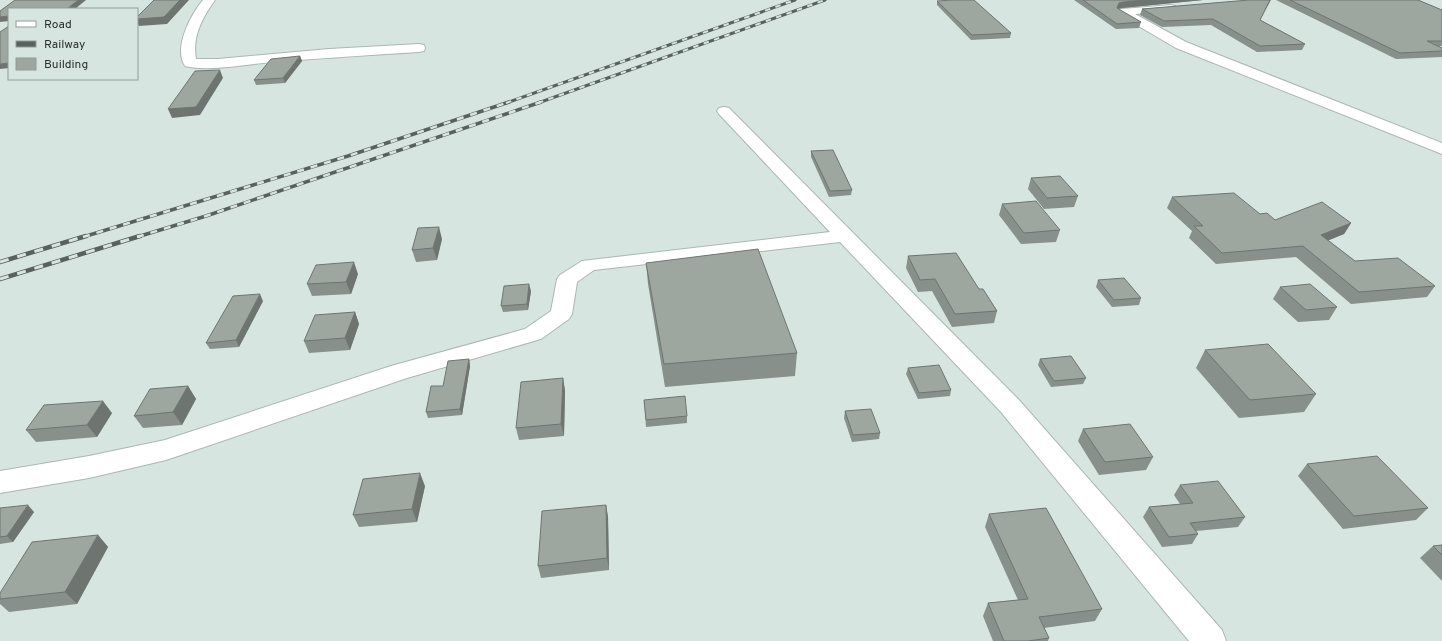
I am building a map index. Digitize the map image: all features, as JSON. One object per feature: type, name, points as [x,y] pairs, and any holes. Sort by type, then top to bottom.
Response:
[{"type":"street","points":[[209,0],[202,7],[190,34],[188,56],[190,63],[218,63],[329,53],[419,48]]},
{"type":"street","points":[[1185,7],[1122,12],[1181,45],[1442,149]]},
{"type":"street","points":[[724,111],[1010,406],[1210,641]]},
{"type":"street","points":[[0,482],[89,467],[166,450],[399,372],[533,334],[561,314],[567,279],[588,265],[846,236]]},
{"type":"building","points":[[15,0],[78,0],[68,8],[8,8],[8,16],[0,17],[0,11]]},
{"type":"building","points":[[154,0],[180,0],[164,17],[138,19],[138,16]]},
{"type":"building","points":[[974,0],[1011,33],[972,35],[937,1]]},
{"type":"building","points":[[1083,0],[1146,0],[1119,3],[1117,8],[1141,22],[1117,24]]},
{"type":"building","points":[[1249,0],[1270,0],[1260,20],[1305,44],[1260,46],[1213,19],[1164,21],[1142,9]]},
{"type":"building","points":[[1290,0],[1418,0],[1442,10],[1442,41],[1427,41],[1442,48],[1442,51],[1400,53]]},
{"type":"building","points":[[8,27],[8,63],[0,64],[0,32]]},
{"type":"building","points":[[300,56],[283,78],[254,80],[271,59]]},
{"type":"building","points":[[220,70],[196,107],[168,109],[195,71]]},
{"type":"building","points":[[833,150],[852,190],[830,191],[811,151]]},
{"type":"building","points":[[1060,176],[1078,196],[1047,198],[1031,178]]},
{"type":"building","points":[[1234,193],[1260,214],[1267,213],[1275,220],[1322,202],[1351,223],[1321,235],[1355,261],[1398,258],[1435,286],[1359,292],[1303,246],[1222,253],[1194,226],[1203,226],[1172,197]]},
{"type":"building","points":[[1036,201],[1060,230],[1024,233],[1002,204]]},
{"type":"building","points":[[439,227],[433,248],[412,250],[418,228]]},
{"type":"building","points":[[758,249],[797,353],[664,364],[646,263]]},
{"type":"building","points":[[956,253],[979,289],[983,289],[997,311],[955,314],[935,279],[920,280],[908,256]]},
{"type":"building","points":[[354,262],[346,282],[307,284],[316,265]]},
{"type":"building","points":[[1124,278],[1141,298],[1114,300],[1098,280]]},
{"type":"building","points":[[529,284],[527,304],[501,306],[504,286]]},
{"type":"building","points":[[1310,284],[1337,307],[1306,310],[1280,287]]},
{"type":"building","points":[[260,294],[236,340],[206,343],[233,296]]},
{"type":"building","points":[[355,312],[345,338],[304,341],[315,315]]},
{"type":"building","points":[[1268,344],[1316,394],[1250,400],[1205,350]]},
{"type":"building","points":[[1071,356],[1086,378],[1054,381],[1040,359]]},
{"type":"building","points":[[469,359],[460,409],[426,412],[431,386],[443,386],[448,361]]},
{"type":"building","points":[[939,365],[951,390],[919,393],[908,368]]},
{"type":"building","points":[[563,378],[561,424],[516,428],[521,382]]},
{"type":"building","points":[[188,386],[173,412],[134,416],[150,389]]},
{"type":"building","points":[[685,396],[687,416],[646,420],[644,400]]},
{"type":"building","points":[[103,401],[87,425],[26,430],[44,405]]},
{"type":"building","points":[[871,409],[880,433],[853,435],[845,411]]},
{"type":"building","points":[[1130,424],[1153,457],[1105,462],[1083,429]]},
{"type":"building","points":[[1377,456],[1428,508],[1354,516],[1307,464]]},
{"type":"building","points":[[420,473],[412,509],[353,515],[363,479]]},
{"type":"building","points":[[1218,481],[1245,517],[1190,523],[1198,534],[1169,537],[1149,507],[1193,503],[1180,485]]},
{"type":"building","points":[[28,505],[7,536],[0,537],[0,508]]},
{"type":"building","points":[[606,505],[607,558],[538,566],[542,511]]},
{"type":"building","points":[[1046,508],[1102,609],[1039,617],[1049,638],[1028,641],[1004,641],[988,603],[1028,599],[989,514]]},
{"type":"building","points":[[98,535],[65,592],[0,599],[0,593],[32,542]]},
{"type":"building","points":[[1442,545],[1442,555],[1433,546]]},
{"type":"railway","points":[[506,103],[795,0]]},
{"type":"railway","points":[[538,103],[825,0]]},
{"type":"railway","points":[[83,237],[348,156],[509,102]]},
{"type":"railway","points":[[137,237],[206,216],[541,102]]},
{"type":"railway","points":[[0,262],[86,236]]},
{"type":"railway","points":[[0,279],[140,236]]}]
